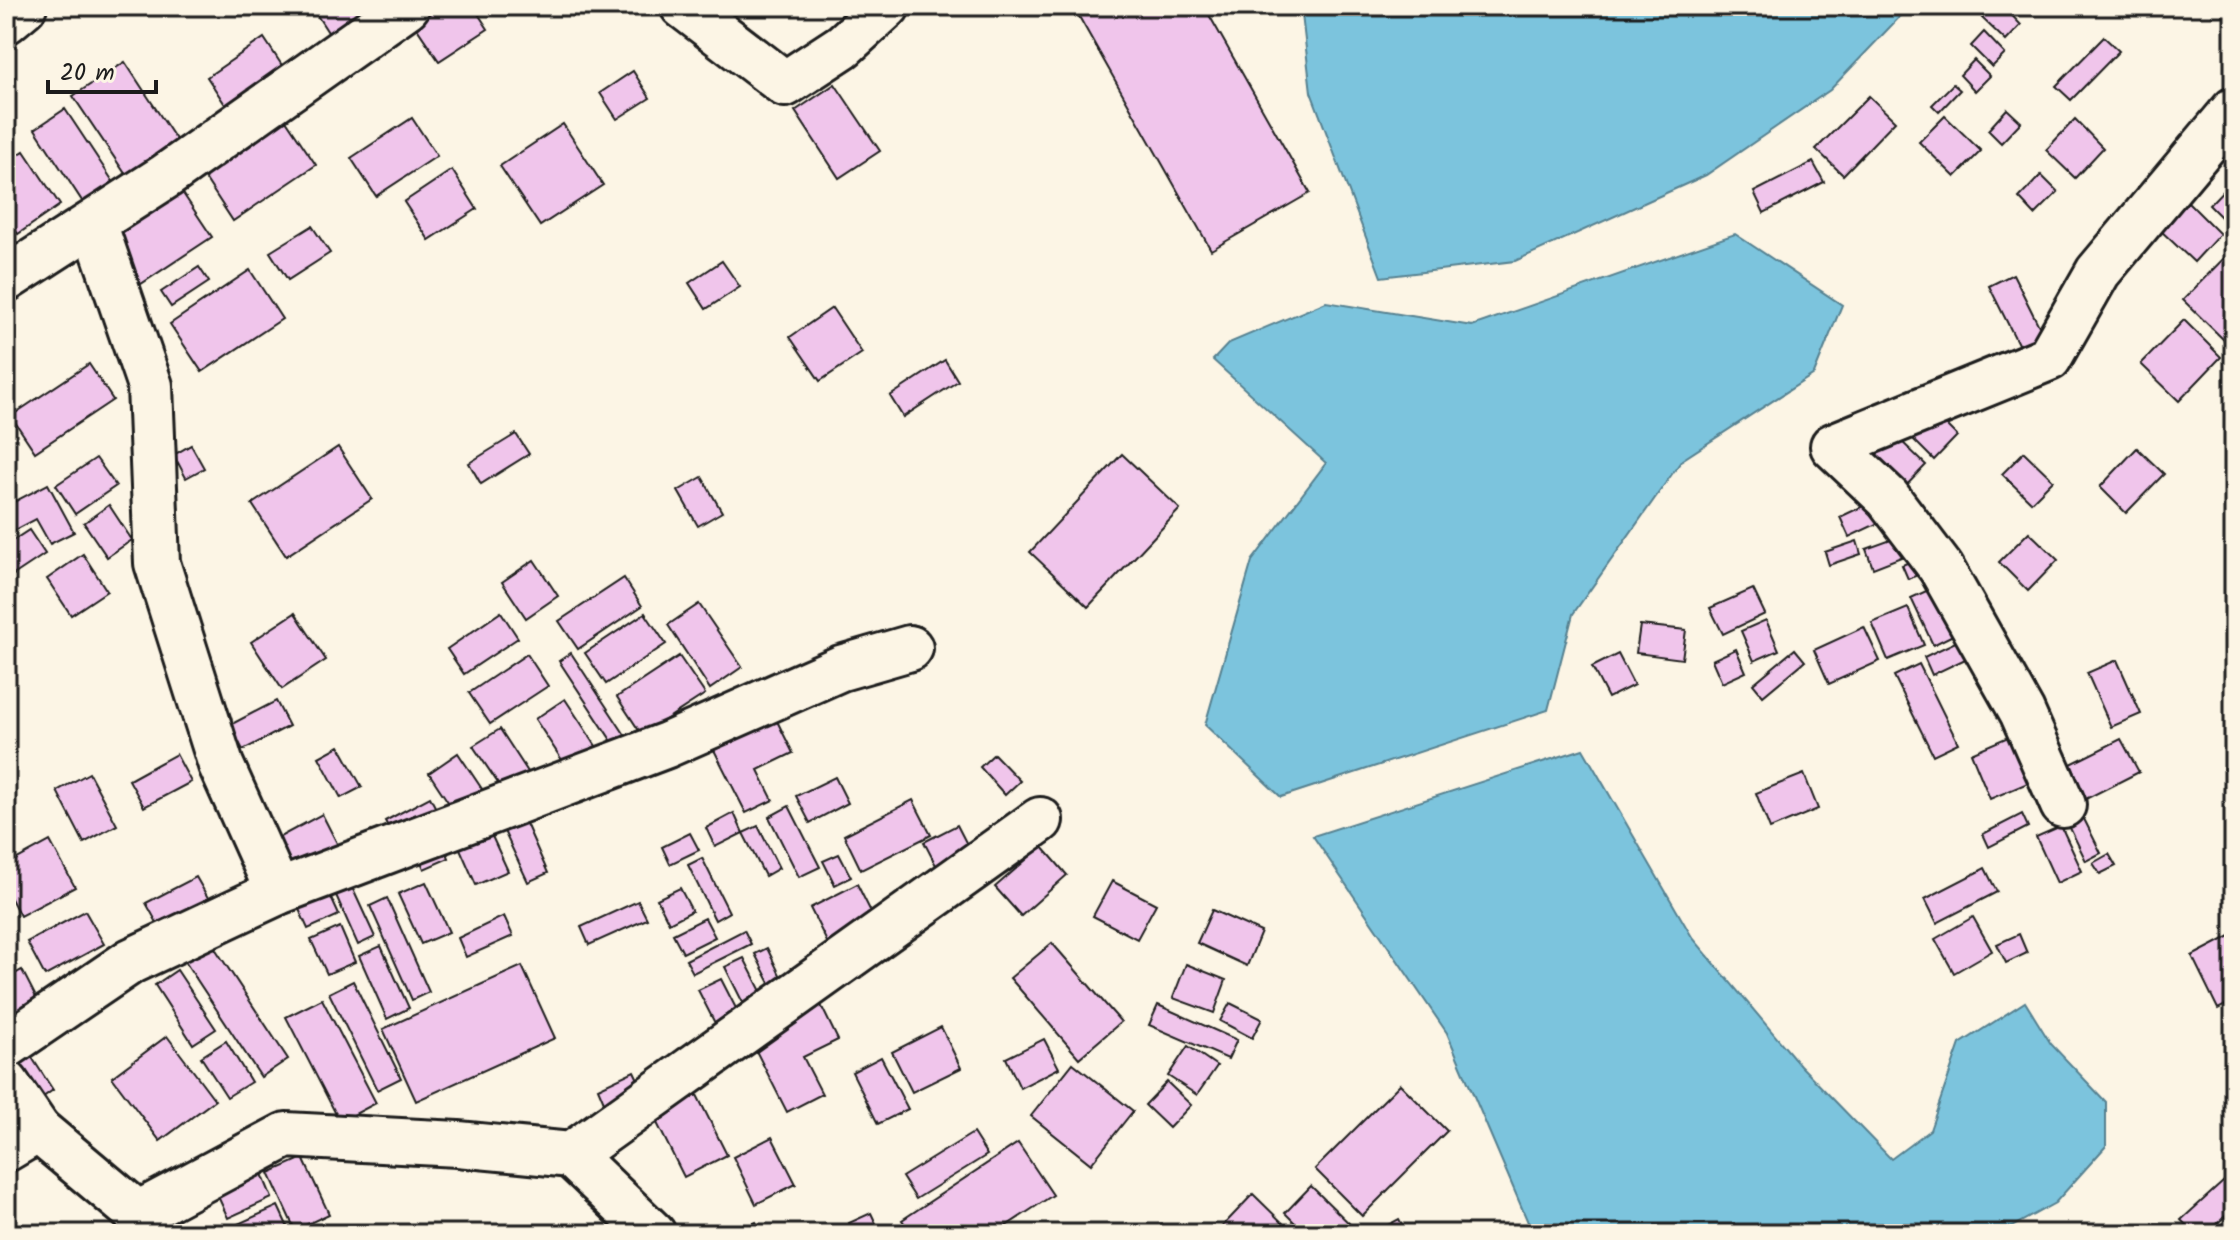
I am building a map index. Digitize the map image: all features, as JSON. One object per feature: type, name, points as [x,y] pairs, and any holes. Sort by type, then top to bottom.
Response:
[{"type":"street","points":[[6,21],[24,6]]},
{"type":"street","points":[[6,279],[166,176],[407,6]]},
{"type":"street","points":[[683,6],[785,84],[843,46],[887,6]]},
{"type":"street","points":[[2063,805],[2022,712],[1941,568],[1888,498],[1833,446],[2049,358],[2098,272],[2234,110]]},
{"type":"street","points":[[94,223],[150,386],[157,563],[221,765],[278,892]]},
{"type":"street","points":[[6,1046],[131,961],[278,892],[667,745],[841,668],[910,648]]},
{"type":"street","points":[[6,1083],[22,1140],[138,1214],[286,1135],[571,1155],[1040,820]]},
{"type":"street","points":[[571,1155],[653,1234]]},
{"type":"water","points":[[1301,6],[1910,6],[1830,90],[1706,175],[1515,261],[1381,277],[1311,92]]},
{"type":"water","points":[[1735,234],[1842,305],[1814,374],[1682,460],[1573,614],[1548,710],[1281,797],[1205,725],[1252,561],[1326,463],[1213,360],[1229,343],[1326,302],[1472,326]]},
{"type":"water","points":[[1583,749],[1692,937],[1800,1065],[1891,1159],[1930,1130],[1960,1044],[2025,1002],[2051,1044],[2106,1102],[2106,1146],[2055,1203],[1999,1234],[1533,1234],[1447,1033],[1313,836]]},
{"type":"building","points":[[311,6],[386,6],[335,43]]},
{"type":"building","points":[[429,6],[473,6],[488,29],[439,61],[410,18]]},
{"type":"building","points":[[1073,6],[1204,6],[1310,193],[1211,250]]},
{"type":"building","points":[[1993,6],[2003,6],[2021,25],[2006,41],[1982,18]]},
{"type":"building","points":[[1984,32],[2005,54],[1992,67],[1971,46]]},
{"type":"building","points":[[2104,37],[2119,51],[2071,100],[2056,86]]},
{"type":"building","points":[[264,38],[289,76],[232,115],[207,77]]},
{"type":"building","points":[[1974,60],[1990,76],[1975,91],[1960,75]]},
{"type":"building","points":[[125,62],[179,144],[128,178],[73,96]]},
{"type":"building","points":[[633,71],[650,98],[617,119],[600,93]]},
{"type":"building","points":[[835,84],[880,151],[839,178],[795,111]]},
{"type":"building","points":[[1953,84],[1960,90],[1939,112],[1932,105]]},
{"type":"building","points":[[1869,96],[1895,121],[1843,175],[1816,149]]},
{"type":"building","points":[[65,109],[118,189],[88,210],[35,129]]},
{"type":"building","points":[[2007,109],[2021,122],[2001,143],[1988,130]]},
{"type":"building","points":[[282,114],[316,165],[233,221],[199,169]]},
{"type":"building","points":[[1945,116],[1981,151],[1955,177],[1919,142]]},
{"type":"building","points":[[412,118],[437,156],[376,196],[351,158]]},
{"type":"building","points":[[2075,119],[2103,148],[2075,178],[2046,150]]},
{"type":"building","points":[[563,124],[603,185],[540,226],[500,166]]},
{"type":"building","points":[[24,151],[60,205],[18,234],[6,217],[6,163]]},
{"type":"building","points":[[1813,162],[1824,182],[1764,213],[1754,192]]},
{"type":"building","points":[[452,170],[477,209],[429,240],[404,202]]},
{"type":"building","points":[[2041,175],[2058,192],[2035,215],[2019,198]]},
{"type":"building","points":[[2234,181],[2234,230],[2209,205]]},
{"type":"building","points":[[182,192],[212,237],[141,284],[111,239]]},
{"type":"building","points":[[2188,202],[2220,234],[2194,262],[2160,230]]},
{"type":"building","points":[[312,226],[330,253],[288,280],[270,252]]},
{"type":"building","points":[[2231,251],[2234,255],[2234,334],[2226,342],[2183,300]]},
{"type":"building","points":[[722,261],[740,287],[706,309],[689,283]]},
{"type":"building","points":[[199,267],[209,282],[171,307],[161,292]]},
{"type":"building","points":[[250,270],[282,319],[202,372],[170,324]]},
{"type":"building","points":[[2013,274],[2043,334],[2019,346],[1989,286]]},
{"type":"building","points":[[832,308],[862,353],[820,381],[790,337]]},
{"type":"building","points":[[2184,320],[2221,357],[2179,401],[2141,364]]},
{"type":"building","points":[[945,360],[958,381],[903,417],[890,396]]},
{"type":"building","points":[[89,364],[113,400],[35,452],[11,416]]},
{"type":"building","points":[[1933,412],[1957,436],[1934,460],[1910,436]]},
{"type":"building","points":[[516,434],[529,454],[481,484],[469,463]]},
{"type":"building","points":[[1895,435],[1926,465],[1900,492],[1869,462]]},
{"type":"building","points":[[191,445],[204,468],[186,478],[174,455]]},
{"type":"building","points":[[338,447],[372,499],[286,556],[252,504]]},
{"type":"building","points":[[2137,448],[2164,474],[2126,513],[2100,487]]},
{"type":"building","points":[[2024,452],[2053,480],[2031,502],[2002,474]]},
{"type":"building","points":[[1122,454],[1180,509],[1088,607],[1030,552]]},
{"type":"building","points":[[96,458],[116,486],[75,514],[56,485]]},
{"type":"building","points":[[702,477],[722,512],[698,526],[678,491]]},
{"type":"building","points":[[48,484],[74,532],[50,544],[36,519],[6,535],[6,506]]},
{"type":"building","points":[[1878,499],[1887,519],[1849,537],[1840,517]]},
{"type":"building","points":[[109,505],[132,540],[107,557],[84,523]]},
{"type":"building","points":[[29,530],[45,554],[6,580],[6,545]]},
{"type":"building","points":[[2029,532],[2058,560],[2028,591],[1999,562]]},
{"type":"building","points":[[1902,536],[1909,554],[1873,568],[1866,549]]},
{"type":"building","points":[[1857,541],[1861,554],[1829,565],[1825,552]]},
{"type":"building","points":[[83,554],[107,591],[71,615],[47,579]]},
{"type":"building","points":[[1922,557],[1928,571],[1908,579],[1902,565]]},
{"type":"building","points":[[534,560],[558,596],[526,618],[502,582]]},
{"type":"building","points":[[624,578],[642,606],[578,649],[559,621]]},
{"type":"building","points":[[1935,587],[1957,633],[1933,645],[1911,598]]},
{"type":"building","points":[[1753,589],[1765,614],[1723,634],[1710,608]]},
{"type":"building","points":[[699,604],[742,667],[710,689],[668,625]]},
{"type":"building","points":[[1908,608],[1924,645],[1888,660],[1872,623]]},
{"type":"building","points":[[501,612],[518,638],[464,674],[447,649]]},
{"type":"building","points":[[295,613],[326,660],[282,689],[251,642]]},
{"type":"building","points":[[645,613],[666,644],[606,684],[585,653]]},
{"type":"building","points":[[1766,620],[1779,650],[1754,661],[1741,631]]},
{"type":"building","points":[[1640,625],[1686,630],[1682,659],[1636,653]]},
{"type":"building","points":[[1864,627],[1880,661],[1829,684],[1814,650]]},
{"type":"building","points":[[1968,636],[1976,654],[1932,675],[1924,657]]},
{"type":"building","points":[[1736,649],[1746,672],[1722,683],[1712,660]]},
{"type":"building","points":[[1795,649],[1805,661],[1763,696],[1753,684]]},
{"type":"building","points":[[571,653],[625,735],[613,743],[559,661]]},
{"type":"building","points":[[527,654],[548,686],[490,724],[469,693]]},
{"type":"building","points":[[1618,654],[1634,685],[1608,698],[1592,667]]},
{"type":"building","points":[[679,656],[705,694],[642,735],[617,697]]},
{"type":"building","points":[[2117,660],[2141,714],[2111,727],[2087,673]]},
{"type":"building","points":[[1919,664],[1958,743],[1933,755],[1894,676]]},
{"type":"building","points":[[565,699],[596,746],[566,766],[535,719]]},
{"type":"building","points":[[276,701],[289,726],[243,750],[230,725]]},
{"type":"building","points":[[773,713],[793,753],[758,770],[773,800],[746,813],[711,744]]},
{"type":"building","points":[[500,729],[530,775],[504,792],[473,746]]},
{"type":"building","points":[[2015,734],[2035,780],[1990,799],[1971,753]]},
{"type":"building","points":[[2121,739],[2139,772],[2080,802],[2063,768]]},
{"type":"building","points":[[339,746],[362,787],[341,798],[319,757]]},
{"type":"building","points":[[458,753],[490,801],[460,820],[429,773]]},
{"type":"building","points":[[176,754],[191,782],[144,807],[129,780]]},
{"type":"building","points":[[994,754],[1020,781],[1005,795],[980,767]]},
{"type":"building","points":[[89,773],[117,825],[84,843],[57,791]]},
{"type":"building","points":[[1804,774],[1818,809],[1770,829],[1756,793]]},
{"type":"building","points":[[835,777],[848,803],[810,823],[796,796]]},
{"type":"building","points":[[430,797],[442,820],[397,843],[385,821]]},
{"type":"building","points":[[913,800],[931,835],[861,870],[844,835]]},
{"type":"building","points":[[789,806],[820,867],[799,877],[769,817]]},
{"type":"building","points":[[734,813],[743,833],[715,847],[706,828]]},
{"type":"building","points":[[322,814],[341,851],[285,882],[265,845]]},
{"type":"building","points":[[2022,814],[2028,827],[1989,847],[1983,834]]},
{"type":"building","points":[[524,819],[548,873],[528,882],[503,829]]},
{"type":"building","points":[[2084,819],[2101,853],[2086,861],[2069,826]]},
{"type":"building","points":[[485,821],[508,871],[476,885],[454,835]]},
{"type":"building","points":[[957,825],[975,860],[942,877],[924,842]]},
{"type":"building","points":[[758,826],[779,868],[765,876],[743,833]]},
{"type":"building","points":[[2061,826],[2082,871],[2057,883],[2036,837]]},
{"type":"building","points":[[690,833],[699,850],[670,864],[662,847]]},
{"type":"building","points":[[50,841],[75,887],[20,916],[6,889],[6,865]]},
{"type":"building","points":[[443,843],[449,858],[424,869],[418,854]]},
{"type":"building","points":[[1042,846],[1067,875],[1021,916],[995,887]]},
{"type":"building","points":[[839,854],[851,877],[835,885],[823,861]]},
{"type":"building","points":[[2109,854],[2116,866],[2100,874],[2093,863]]},
{"type":"building","points":[[702,858],[729,912],[715,920],[688,865]]},
{"type":"building","points":[[1985,868],[1997,892],[1937,923],[1925,899]]},
{"type":"building","points":[[196,877],[211,903],[161,930],[146,903]]},
{"type":"building","points":[[1112,881],[1156,904],[1137,939],[1093,916]]},
{"type":"building","points":[[426,882],[449,932],[421,944],[398,894]]},
{"type":"building","points":[[857,884],[877,924],[830,948],[810,908]]},
{"type":"building","points":[[351,885],[375,937],[358,945],[335,893]]},
{"type":"building","points":[[680,888],[692,911],[669,923],[657,899]]},
{"type":"building","points":[[328,891],[339,915],[308,929],[297,905]]},
{"type":"building","points":[[387,898],[429,992],[412,1000],[370,906]]},
{"type":"building","points":[[638,901],[647,919],[589,945],[581,927]]},
{"type":"building","points":[[1212,910],[1261,932],[1247,966],[1197,943]]},
{"type":"building","points":[[85,911],[104,944],[45,976],[27,942]]},
{"type":"building","points":[[504,916],[513,936],[466,957],[458,938]]},
{"type":"building","points":[[1973,917],[1992,951],[1954,973],[1935,939]]},
{"type":"building","points":[[705,918],[715,937],[683,953],[673,934]]},
{"type":"building","points":[[340,927],[355,962],[327,974],[311,940]]},
{"type":"building","points":[[744,930],[751,944],[693,973],[686,960]]},
{"type":"building","points":[[2019,934],[2027,953],[2006,963],[1997,944]]},
{"type":"building","points":[[2234,934],[2234,1001],[2218,1009],[2192,956]]},
{"type":"building","points":[[207,936],[288,1059],[261,1077],[180,954]]},
{"type":"building","points":[[1052,943],[1121,1022],[1079,1058],[1010,978]]},
{"type":"building","points":[[381,946],[409,1008],[387,1019],[359,956]]},
{"type":"building","points":[[767,948],[784,983],[773,989],[755,954]]},
{"type":"building","points":[[744,958],[767,1003],[748,1013],[725,967]]},
{"type":"building","points":[[1186,964],[1226,980],[1214,1013],[1173,998]]},
{"type":"building","points":[[522,966],[555,1038],[416,1101],[383,1029]]},
{"type":"building","points":[[22,970],[38,1001],[6,1017],[6,979]]},
{"type":"building","points":[[177,970],[216,1029],[193,1044],[155,985]]},
{"type":"building","points":[[721,979],[743,1022],[720,1033],[698,990]]},
{"type":"building","points":[[353,981],[401,1078],[377,1090],[329,993]]},
{"type":"building","points":[[322,999],[376,1103],[340,1122],[286,1017]]},
{"type":"building","points":[[819,1001],[838,1040],[803,1057],[822,1094],[787,1112],[749,1037]]},
{"type":"building","points":[[1230,1003],[1262,1019],[1252,1038],[1220,1021]]},
{"type":"building","points":[[1158,1005],[1237,1040],[1228,1059],[1149,1025]]},
{"type":"building","points":[[941,1027],[961,1068],[912,1092],[892,1052]]},
{"type":"building","points":[[167,1036],[215,1100],[160,1141],[112,1077]]},
{"type":"building","points":[[1044,1039],[1059,1068],[1020,1088],[1006,1058]]},
{"type":"building","points":[[226,1041],[251,1082],[227,1097],[201,1057]]},
{"type":"building","points":[[1188,1046],[1217,1066],[1197,1095],[1168,1076]]},
{"type":"building","points":[[29,1053],[53,1090],[32,1105],[7,1069]]},
{"type":"building","points":[[881,1057],[908,1109],[878,1124],[852,1072]]},
{"type":"building","points":[[1073,1063],[1133,1111],[1091,1164],[1031,1116]]},
{"type":"building","points":[[634,1071],[643,1090],[606,1107],[598,1088]]},
{"type":"building","points":[[1167,1082],[1191,1105],[1169,1128],[1145,1105]]},
{"type":"building","points":[[1400,1084],[1447,1131],[1362,1216],[1315,1169]]},
{"type":"building","points":[[697,1095],[727,1155],[684,1177],[654,1117]]},
{"type":"building","points":[[973,1133],[987,1155],[916,1199],[902,1177]]},
{"type":"building","points":[[772,1137],[796,1184],[756,1204],[733,1157]]},
{"type":"building","points":[[1018,1143],[1053,1195],[994,1234],[912,1234],[902,1220]]},
{"type":"building","points":[[303,1158],[329,1214],[295,1230],[269,1173]]},
{"type":"building","points":[[260,1169],[272,1198],[228,1218],[215,1190]]},
{"type":"building","points":[[2234,1172],[2234,1208],[2206,1234],[2195,1234],[2181,1220]]},
{"type":"building","points":[[1311,1186],[1360,1234],[1306,1234],[1285,1213]]},
{"type":"building","points":[[1253,1194],[1294,1234],[1215,1234]]},
{"type":"building","points":[[278,1206],[291,1234],[242,1234],[238,1224]]},
{"type":"building","points":[[871,1213],[881,1234],[854,1234],[849,1223]]},
{"type":"building","points":[[1399,1219],[1407,1234],[1376,1234],[1375,1232]]},
{"type":"building","points":[[756,1222],[761,1234],[729,1234]]}]
